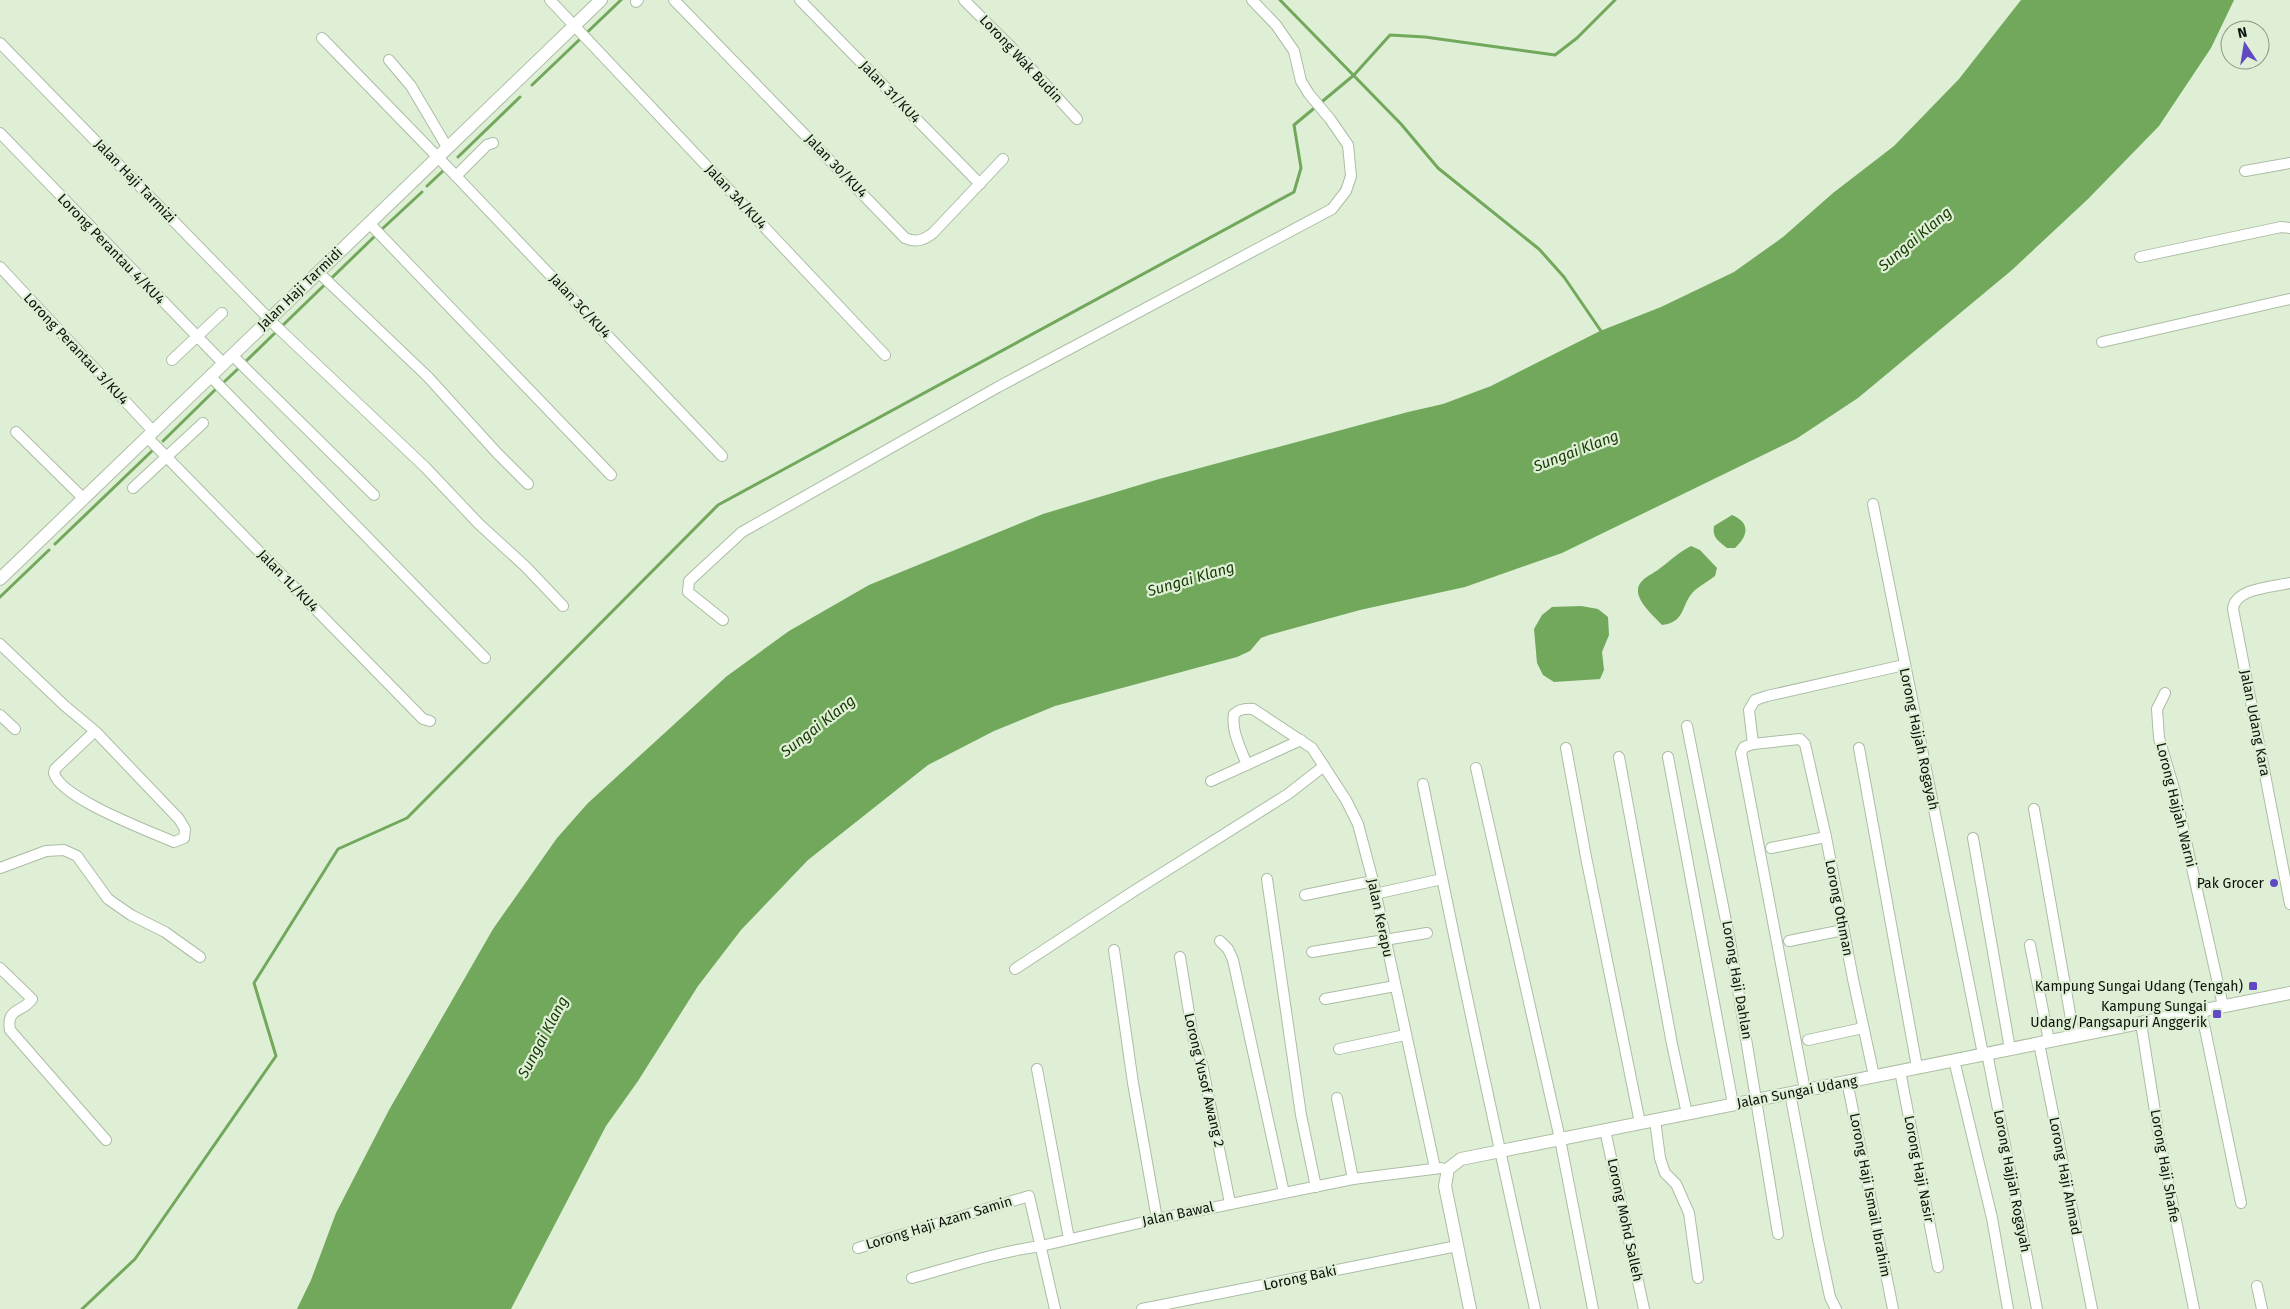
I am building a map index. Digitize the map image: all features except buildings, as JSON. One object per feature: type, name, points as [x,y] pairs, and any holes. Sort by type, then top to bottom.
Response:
[{"type":"street","name":"Jalan 3A/KU4","points":[[550,0],[885,355]]},
{"type":"street","name":"Jalan Haji Tarmidi","points":[[0,579],[270,318],[321,275],[369,223],[447,147],[581,33],[601,0]]},
{"type":"street","name":"Jalan 30/KU4","points":[[674,0],[905,238],[911,240],[926,238],[1003,159]]},
{"type":"street","name":"Jalan 31/KU4","points":[[800,0],[980,184]]},
{"type":"street","name":"Lorong Wak Budin","points":[[964,0],[1016,52],[1077,120]]},
{"type":"street","points":[[723,620],[688,592],[687,588],[689,581],[702,567],[742,532],[1007,383],[1332,209],[1346,190],[1351,176],[1348,145],[1301,81],[1300,68],[1294,51],[1276,25],[1252,0]]},
{"type":"street","name":"Jalan 3C/KU4","points":[[322,38],[722,456]]},
{"type":"street","name":"Jalan Haji Tarmizi","points":[[0,44],[292,342],[425,467],[479,524],[526,567],[563,606]]},
{"type":"street","points":[[389,60],[411,86],[447,147]]},
{"type":"street","name":"Lorong Perantau 4/KU4","points":[[0,133],[197,338],[228,359],[374,495]]},
{"type":"street","points":[[456,176],[487,145],[492,143]]},
{"type":"street","points":[[2245,171],[2290,163]]},
{"type":"street","points":[[369,223],[611,475]]},
{"type":"street","points":[[2140,257],[2281,227],[2290,228]]},
{"type":"street","name":"Lorong Perantau 3/KU4","points":[[0,267],[150,434]]},
{"type":"street","points":[[321,275],[428,377],[528,484]]},
{"type":"street","points":[[2102,342],[2290,299]]},
{"type":"street","points":[[172,360],[222,314]]},
{"type":"street","points":[[210,376],[485,658]]},
{"type":"street","points":[[132,488],[203,423]]},
{"type":"street","points":[[16,432],[83,498]]},
{"type":"street","name":"Jalan 1L/KU4","points":[[150,434],[166,456],[423,719],[430,721]]},
{"type":"street","name":"Lorong Hajjah Rogayah","points":[[1873,504],[1904,665],[2037,1309]]},
{"type":"street","name":"Jalan Udang Kara","points":[[2290,583],[2253,591],[2237,598],[2233,609],[2290,904]]},
{"type":"street","points":[[0,644],[65,706],[95,731],[179,819],[185,828],[184,838],[174,842],[122,819],[76,797],[57,781],[54,774],[55,769],[95,731]]},
{"type":"street","points":[[1805,1090],[1741,753],[1744,747],[1753,744],[1749,710],[1755,700],[1904,665]]},
{"type":"street","name":"Lorong Hajjah Warni","points":[[2166,693],[2157,710],[2159,738],[2175,792],[2223,1006]]},
{"type":"street","name":"Jalan Kerapu","points":[[1247,764],[1234,729],[1233,720],[1234,714],[1240,710],[1253,709],[1312,748],[1346,800],[1358,824],[1373,881],[1405,1035],[1442,1168]]},
{"type":"street","points":[[0,715],[15,729]]},
{"type":"street","name":"Lorong Haji Dahlan","points":[[1687,726],[1714,854],[1758,1099],[1763,1146],[1778,1234]]},
{"type":"street","points":[[1211,781],[1301,740]]},
{"type":"street","name":"Lorong Othman","points":[[1753,744],[1803,741],[1826,837],[1843,930],[1874,1076]]},
{"type":"street","points":[[1566,748],[1640,1123]]},
{"type":"street","points":[[1859,748],[1917,1067]]},
{"type":"street","points":[[1619,757],[1672,1044],[1687,1114]]},
{"type":"street","points":[[1668,757],[1733,1104]]},
{"type":"street","points":[[1016,968],[1288,794],[1324,766]]},
{"type":"street","points":[[1476,768],[1560,1139],[1593,1309]]},
{"type":"street","points":[[1423,784],[1479,1062],[1502,1151],[1535,1309]]},
{"type":"street","points":[[2034,808],[2074,1036]]},
{"type":"street","points":[[1770,848],[1826,837]]},
{"type":"street","points":[[1973,838],[2010,1048]]},
{"type":"street","points":[[0,868],[46,852],[64,850],[77,856],[108,899],[131,915],[165,932],[200,957]]},
{"type":"street","points":[[1375,894],[1442,879]]},
{"type":"street","points":[[1267,880],[1301,1115],[1316,1187]]},
{"type":"street","points":[[1305,895],[1373,881]]},
{"type":"street","points":[[1789,941],[1843,930]]},
{"type":"street","points":[[1312,952],[1428,933]]},
{"type":"street","points":[[1220,940],[1228,949],[1233,960],[1284,1193]]},
{"type":"street","name":"Lorong Haji Ahmad","points":[[2030,945],[2044,1042],[2092,1309]]},
{"type":"street","points":[[1114,950],[1133,1084],[1157,1218]]},
{"type":"street","name":"Lorong Yusof Awang 2","points":[[1180,957],[1193,1037],[1202,1064],[1230,1203]]},
{"type":"street","points":[[0,968],[32,999],[29,1004],[12,1014],[9,1022],[10,1030],[106,1140]]},
{"type":"street","points":[[1325,999],[1395,986]]},
{"type":"street","name":"Jalan Sungai Udang","points":[[1442,1168],[1461,1159],[2290,992]]},
{"type":"street","points":[[2201,1010],[2241,1203]]},
{"type":"street","name":"Lorong Haji Shafie","points":[[2140,1022],[2159,1137],[2194,1309]]},
{"type":"street","points":[[1808,1040],[1863,1028]]},
{"type":"street","points":[[1339,1049],[1405,1035]]},
{"type":"street","points":[[1954,1060],[1992,1218],[2008,1309]]},
{"type":"street","points":[[1037,1069],[1069,1239]]},
{"type":"street","name":"Lorong Haji Nasir","points":[[1900,1071],[1938,1267]]},
{"type":"street","name":"Lorong Haji Ismail Ibrahim","points":[[1847,1081],[1893,1309]]},
{"type":"street","points":[[1790,1093],[1830,1297],[1836,1309]]},
{"type":"street","points":[[1336,1098],[1353,1179]]},
{"type":"street","points":[[1654,1120],[1660,1158],[1665,1172],[1676,1184],[1688,1213],[1698,1278]]},
{"type":"street","name":"Lorong Mohd Salleh","points":[[1605,1130],[1644,1309]]},
{"type":"street","points":[[1442,1168],[1470,1309]]},
{"type":"street","name":"Jalan Bawal","points":[[912,1278],[962,1262],[1041,1246],[1157,1218],[1353,1179],[1442,1168]]},
{"type":"street","name":"Lorong Haji Azam Samin","points":[[858,1248],[1029,1196],[1041,1246]]},
{"type":"street","points":[[1041,1246],[1055,1309]]},
{"type":"street","name":"Lorong Baki","points":[[1142,1309],[1457,1246]]},
{"type":"street","points":[[2257,1286],[2262,1309]]},
{"type":"water","name":"Sungai Klang","points":[[2021,0],[2234,0],[2224,20],[2220,20],[2220,29],[2211,48],[2159,126],[2088,199],[2012,270],[1858,398],[1796,439],[1562,553],[1465,587],[1360,610],[1269,635],[1261,638],[1250,651],[1237,657],[1055,706],[994,731],[928,765],[808,860],[741,930],[698,986],[638,1081],[606,1126],[511,1309],[297,1309],[311,1280],[336,1213],[389,1110],[493,929],[557,838],[588,803],[727,676],[789,631],[869,585],[1043,514],[1159,479],[1443,404],[1491,386],[1600,331],[1661,307],[1734,272],[1783,237],[1833,193],[1894,146],[1959,79]]},
{"type":"water","points":[[1732,515],[1742,522],[1746,530],[1743,539],[1735,548],[1727,548],[1715,536],[1714,526]]},
{"type":"water","points":[[1691,546],[1700,550],[1717,568],[1715,576],[1690,595],[1676,620],[1662,625],[1643,604],[1638,592],[1639,586],[1645,579]]},
{"type":"water","points":[[1581,606],[1598,609],[1608,617],[1609,635],[1602,652],[1604,670],[1600,679],[1554,682],[1543,675],[1537,663],[1534,629],[1542,615],[1552,607]]},
{"type":"waterway","points":[[532,85],[621,0]]},
{"type":"waterway","points":[[1280,0],[1401,124],[1438,168],[1539,249],[1564,277],[1603,334]]},
{"type":"waterway","points":[[82,1309],[135,1259],[276,1056],[254,983],[338,849],[407,818],[718,505],[1294,192],[1301,168],[1294,125],[1354,75],[1390,35],[1425,37],[1555,55],[1577,38],[1615,0]]},
{"type":"waterway","points":[[458,157],[520,97]]},
{"type":"waterway","points":[[427,186],[444,170]]},
{"type":"waterway","points":[[381,230],[422,192]]},
{"type":"waterway","points":[[281,327],[375,236]]},
{"type":"waterway","points":[[244,363],[277,331]]},
{"type":"waterway","points":[[224,382],[240,367]]},
{"type":"waterway","points":[[163,441],[217,388]]},
{"type":"waterway","points":[[55,544],[153,450]]},
{"type":"waterway","points":[[0,597],[49,550]]},
{"type":"place","name":"Pak Grocer","points":[[2274,883]]},
{"type":"place","name":"Kampung Sungai Udang (Tengah)","points":[[2253,986]]},
{"type":"place","name":"Kampung Sungai Udang/Pangsapuri Anggerik","points":[[2217,1014]]}]
